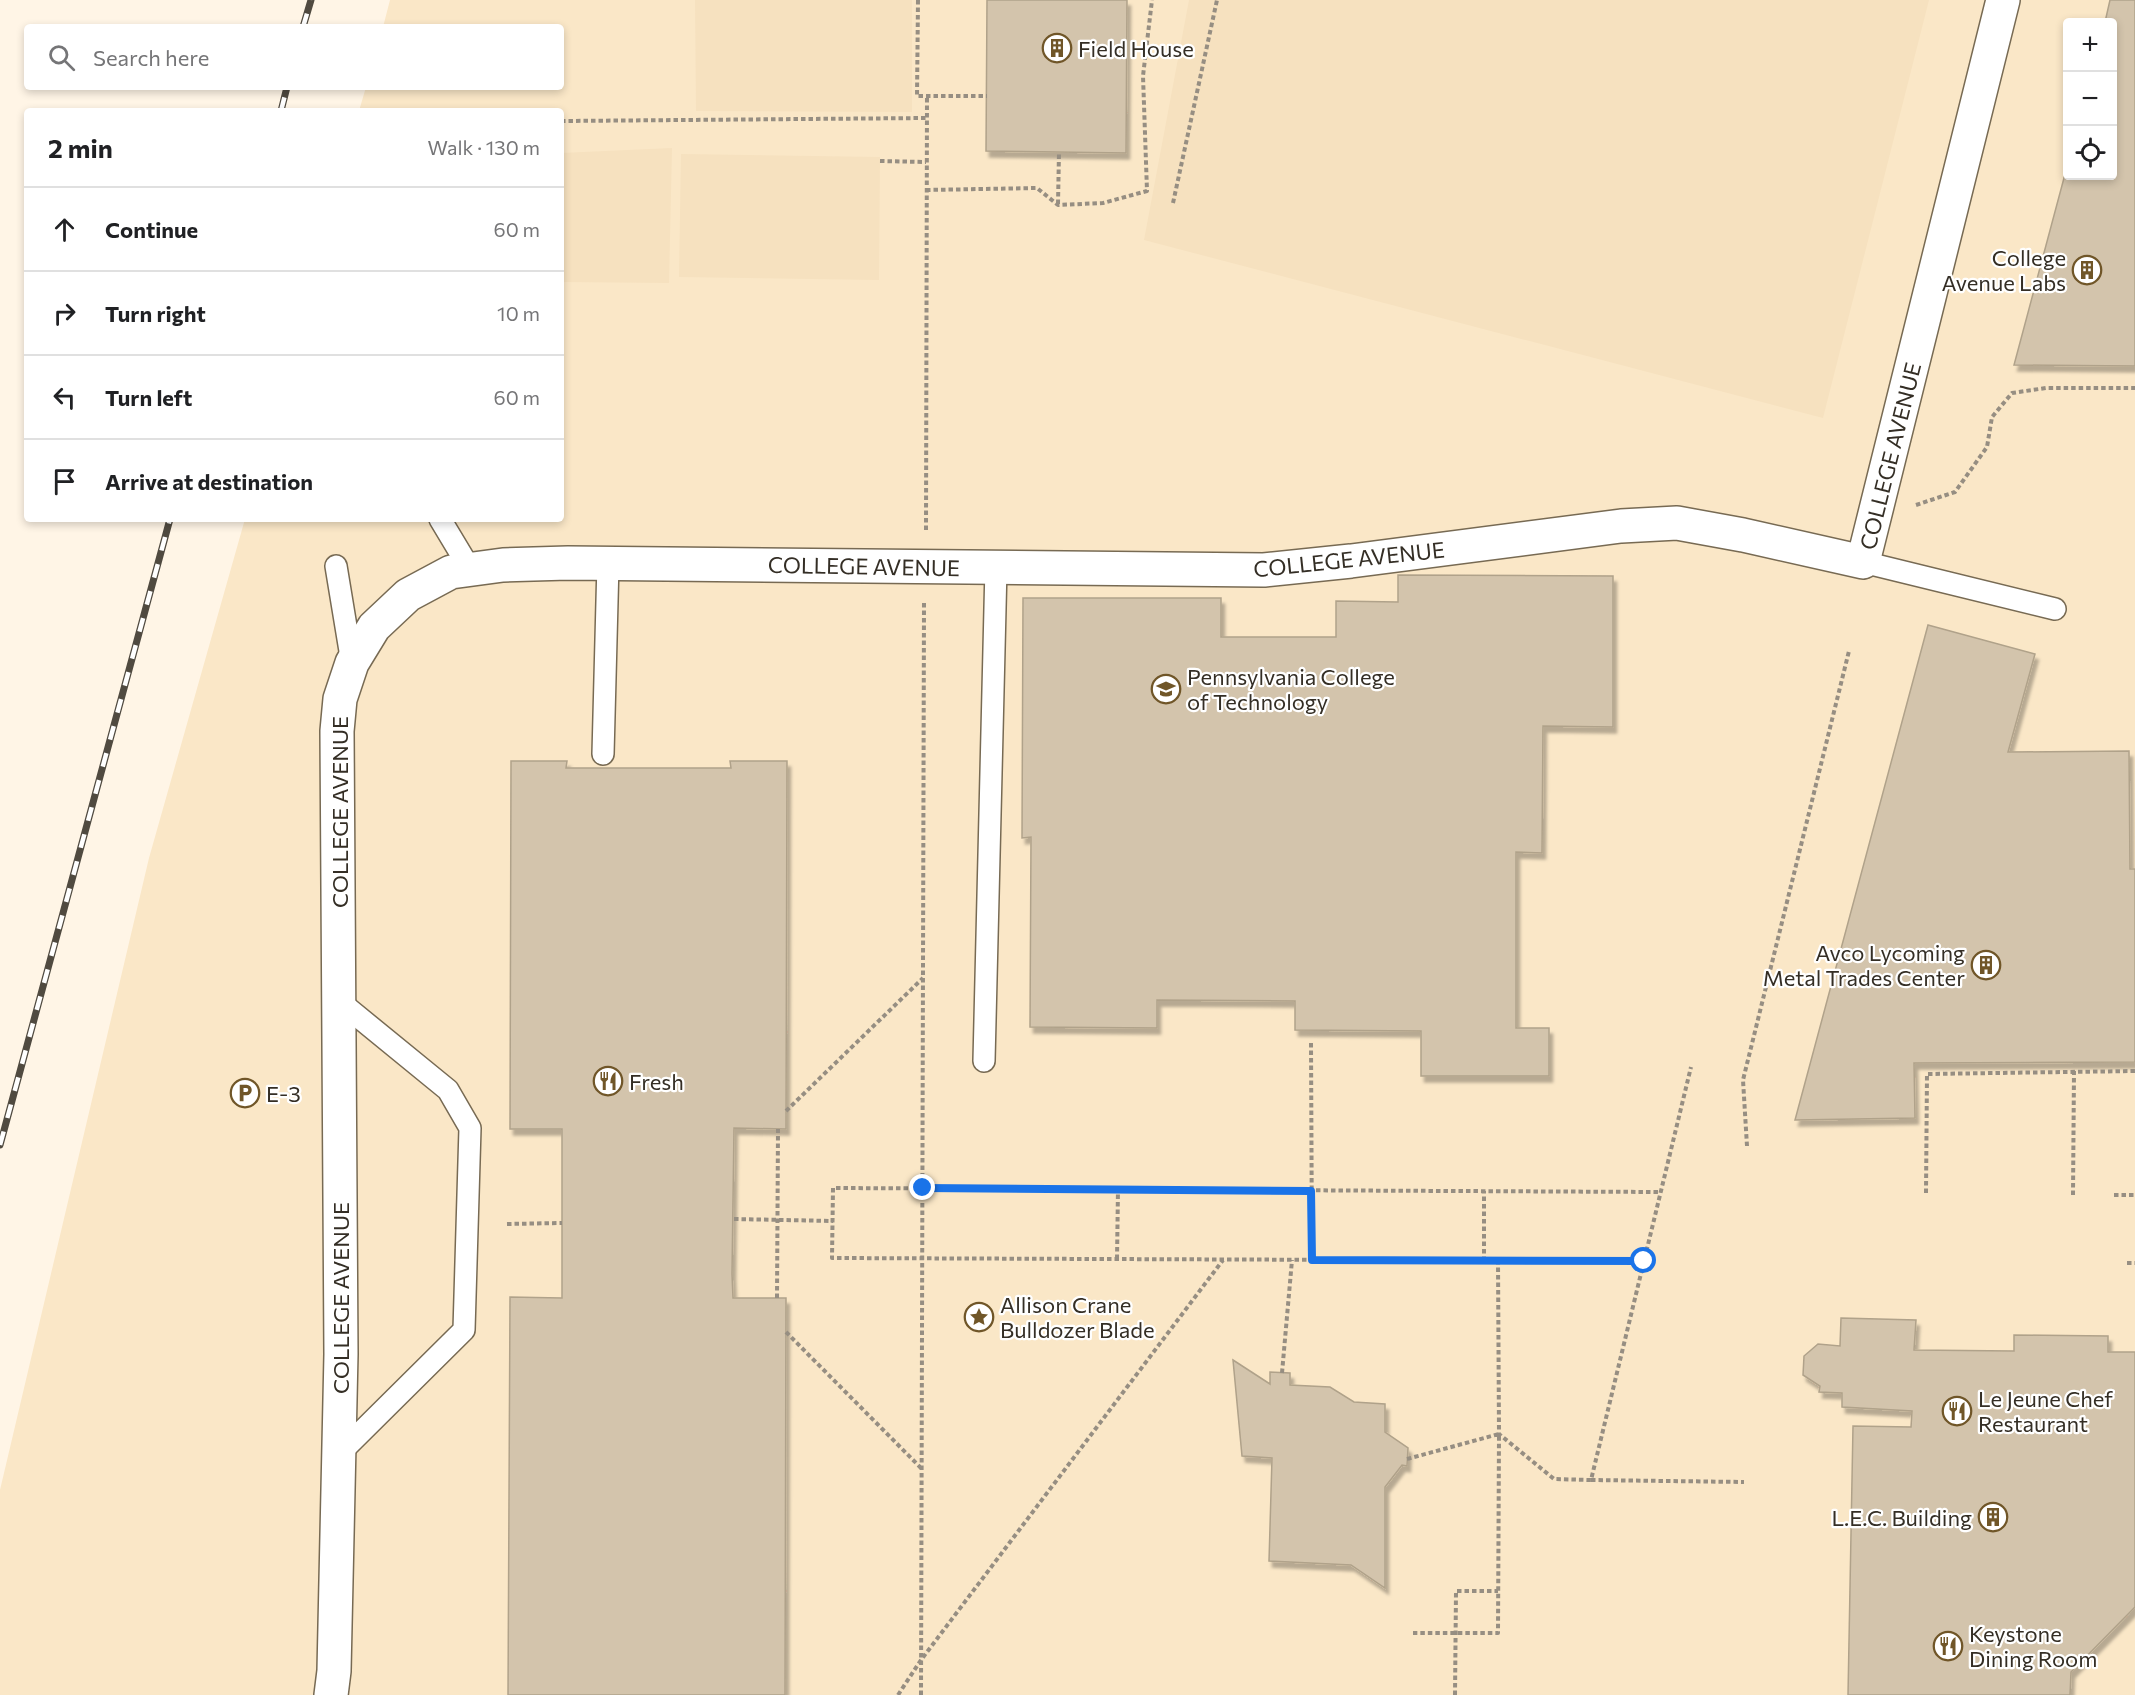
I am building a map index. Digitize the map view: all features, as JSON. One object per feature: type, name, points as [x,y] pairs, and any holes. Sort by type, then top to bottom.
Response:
[{"type":"street","name":"COLLEGE AVENUE","points":[[331,1695],[341,1342],[337,731],[340,699],[352,663],[374,627],[408,595],[451,572],[503,565],[608,563],[1264,570],[1405,555],[1621,526],[1677,523],[1863,562],[2003,0]]},
{"type":"lane","points":[[442,522],[470,569]]},
{"type":"lane","points":[[1863,562],[2055,609]]},
{"type":"lane","points":[[603,754],[608,563]]},
{"type":"lane","points":[[336,566],[352,663]]},
{"type":"lane","points":[[984,1061],[996,567]]},
{"type":"lane","points":[[339,1001],[448,1090],[470,1128],[464,1330],[339,1454]]},
{"type":"path","points":[[918,0],[917,96],[987,96]]},
{"type":"path","points":[[926,190],[1037,188],[1058,205],[1103,203],[1147,191],[1143,76],[1152,0]]},
{"type":"path","points":[[1173,202],[1217,0]]},
{"type":"path","points":[[926,536],[927,96]]},
{"type":"path","points":[[564,121],[927,118]]},
{"type":"path","points":[[1058,205],[1059,152]]},
{"type":"path","points":[[880,161],[926,162]]},
{"type":"path","points":[[1907,508],[1955,492],[1987,447],[1992,417],[2012,393],[2046,388],[2135,388]]},
{"type":"path","points":[[921,1695],[924,596]]},
{"type":"path","points":[[1747,1146],[1743,1080],[1849,651]]},
{"type":"path","points":[[786,1112],[923,977]]},
{"type":"path","points":[[1311,1042],[1312,1260]]},
{"type":"path","points":[[1590,1480],[1691,1067]]},
{"type":"path","points":[[2073,1195],[2074,1071]]},
{"type":"path","points":[[1926,1193],[1927,1074],[2135,1071]]},
{"type":"path","points":[[777,1298],[778,1129]]},
{"type":"path","points":[[1644,1261],[832,1258],[833,1188],[1660,1192]]},
{"type":"path","points":[[1117,1259],[1118,1190]]},
{"type":"path","points":[[1484,1191],[1484,1261]]},
{"type":"path","points":[[2114,1195],[2135,1195]]},
{"type":"path","points":[[734,1219],[833,1221]]},
{"type":"path","points":[[507,1224],[562,1223]]},
{"type":"path","points":[[898,1695],[921,1660],[1223,1260]]},
{"type":"path","points":[[1282,1373],[1292,1260]]},
{"type":"path","points":[[1413,1633],[1498,1633],[1498,1260]]},
{"type":"path","points":[[2127,1263],[2135,1263]]},
{"type":"path","points":[[786,1332],[921,1468]]},
{"type":"path","points":[[1407,1459],[1499,1434]]},
{"type":"path","points":[[1499,1434],[1554,1479],[1744,1482]]},
{"type":"path","points":[[1455,1695],[1456,1591],[1498,1591]]},
{"type":"shaded area","name":"Pennsylvania College of Technology","points":[[390,0],[2135,0],[2135,1695],[0,1695],[0,1490],[149,858],[244,522],[564,522],[564,108],[360,108],[365,90],[564,90],[564,24],[384,24]]},
{"type":"shaded area","points":[[695,0],[912,0],[912,112],[696,111]]},
{"type":"shaded area","points":[[1189,0],[1929,0],[1823,418],[1144,240]]},
{"type":"shaded area","points":[[672,148],[669,283],[564,282],[564,153]]},
{"type":"shaded area","points":[[681,154],[880,157],[879,280],[679,277]]},
{"type":"building","name":"Field House","points":[[987,0],[1127,0],[1126,153],[986,151]]},
{"type":"building","name":"College Avenue Labs","points":[[2110,0],[2135,0],[2135,366],[2014,365],[2063,180],[2117,180],[2117,18],[2106,18]]},
{"type":"building","points":[[1398,575],[1613,576],[1613,727],[1543,726],[1542,853],[1516,852],[1516,1028],[1549,1028],[1549,1076],[1421,1076],[1421,1031],[1295,1030],[1295,1001],[1157,1000],[1157,1028],[1030,1027],[1031,837],[1022,838],[1023,598],[1221,598],[1221,637],[1336,637],[1336,601],[1398,602]]},
{"type":"building","name":"Avco Lycoming Metal Trades Center","points":[[1928,625],[2035,654],[2008,752],[2129,751],[2130,869],[2135,869],[2135,1062],[1914,1063],[1915,1118],[1795,1120]]},
{"type":"building","points":[[511,761],[567,761],[566,768],[731,768],[730,761],[787,761],[786,1129],[734,1128],[732,1274],[733,1298],[786,1298],[785,1695],[508,1695],[510,1297],[562,1298],[562,1129],[510,1129]]},
{"type":"building","name":"L.E.C. Building","points":[[1841,1318],[1916,1320],[1914,1350],[2014,1351],[2014,1335],[2108,1336],[2108,1352],[2135,1352],[2135,1607],[2071,1672],[2070,1695],[1848,1695],[1853,1426],[1911,1427],[1912,1411],[1842,1407],[1842,1393],[1819,1392],[1820,1386],[1803,1375],[1804,1356],[1818,1344],[1840,1346]]},
{"type":"building","points":[[1233,1360],[1270,1384],[1270,1372],[1290,1373],[1290,1385],[1330,1387],[1354,1402],[1385,1404],[1385,1432],[1408,1448],[1407,1466],[1402,1465],[1385,1487],[1385,1588],[1351,1565],[1269,1561],[1272,1458],[1242,1456]]},
{"type":"railway","points":[[304,24],[311,0]]},
{"type":"railway","points":[[282,108],[286,90]]},
{"type":"railway","points":[[0,1145],[169,522]]},
{"type":"place","name":"Field House","points":[[1057,48]]},
{"type":"place","name":"College Avenue Labs","points":[[2087,270]]},
{"type":"place","name":"Pennsylvania College of Technology","points":[[1166,689]]},
{"type":"place","name":"Avco Lycoming Metal Trades Center","points":[[1986,965]]},
{"type":"place","name":"Fresh","points":[[608,1081]]},
{"type":"place","name":"E-3","points":[[245,1093]]},
{"type":"place","name":"Allison Crane Bulldozer Blade","points":[[979,1317]]},
{"type":"place","name":"Le Jeune Chef Restaurant","points":[[1957,1411]]},
{"type":"place","name":"L.E.C. Building","points":[[1993,1517]]},
{"type":"place","name":"Keystone Dining Room","points":[[1948,1646]]},
{"type":"route","points":[[923,1188],[1311,1191],[1312,1260],[1644,1261]]}]
